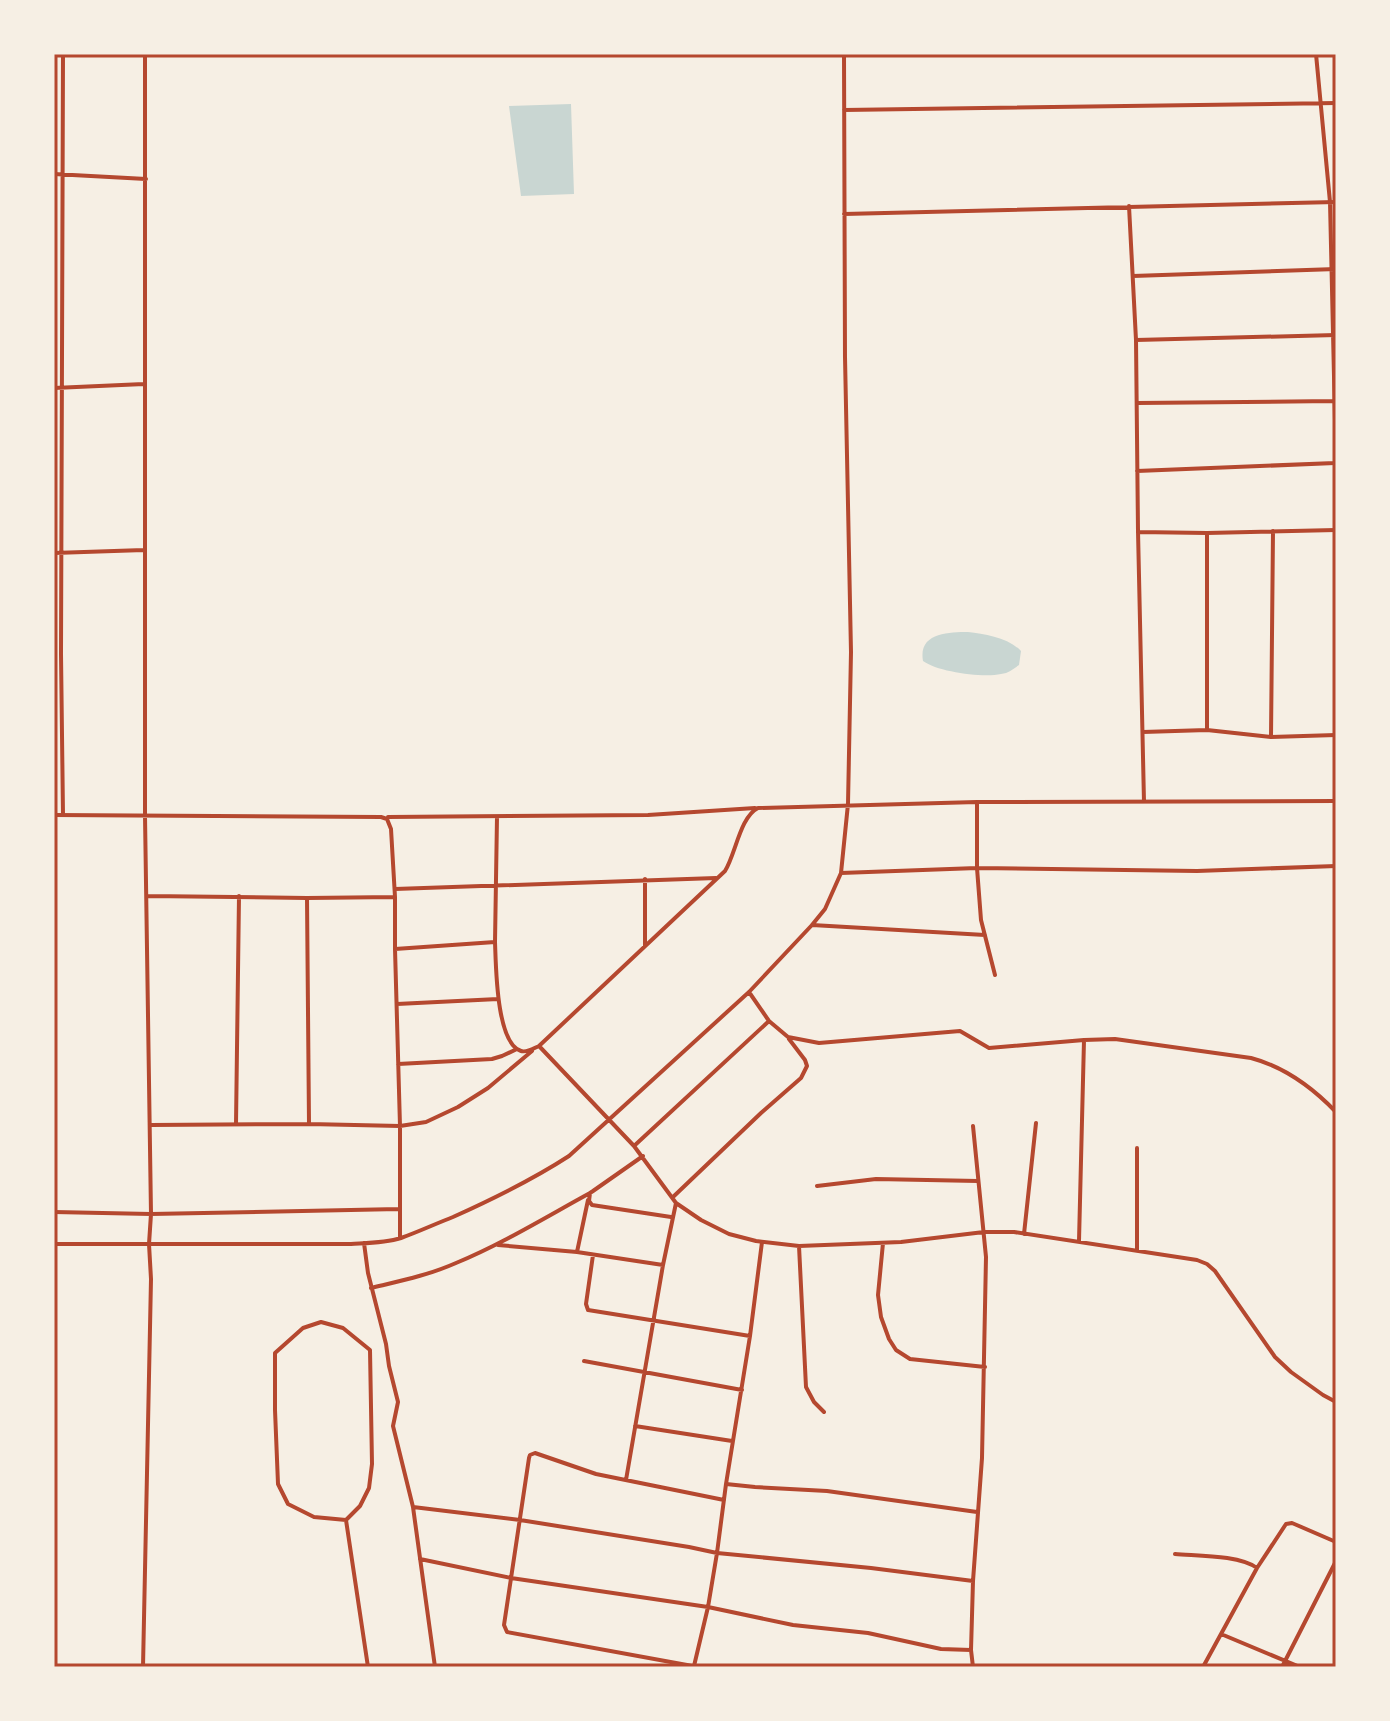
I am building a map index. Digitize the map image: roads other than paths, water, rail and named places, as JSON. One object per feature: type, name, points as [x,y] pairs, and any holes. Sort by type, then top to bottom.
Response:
[{"type":"street","points":[[63,54],[63,815]]},
{"type":"street","points":[[143,1667],[151,1279],[145,816],[145,54]]},
{"type":"street","points":[[54,1244],[364,1243],[400,1238],[468,1210],[543,1173],[569,1156],[749,992],[825,909],[841,873],[848,804],[851,652],[845,357],[844,54]]},
{"type":"street","points":[[1137,471],[1336,463],[1333,202],[1316,54]]},
{"type":"street","points":[[54,99],[63,99]]},
{"type":"street","points":[[844,110],[1336,103]]},
{"type":"street","points":[[54,174],[146,179]]},
{"type":"street","points":[[844,214],[1333,202]]},
{"type":"street","points":[[1129,206],[1136,340],[1144,802]]},
{"type":"street","points":[[54,228],[62,229]]},
{"type":"street","points":[[1133,276],[1334,269]]},
{"type":"street","points":[[54,311],[62,311]]},
{"type":"street","points":[[1136,340],[1334,336]]},
{"type":"street","points":[[54,388],[144,384]]},
{"type":"street","points":[[1137,403],[1335,400]]},
{"type":"street","points":[[54,475],[62,475]]},
{"type":"street","points":[[1138,531],[1336,530]]},
{"type":"street","points":[[1271,737],[1273,531]]},
{"type":"street","points":[[1207,533],[1207,730]]},
{"type":"street","points":[[54,553],[145,550]]},
{"type":"street","points":[[54,654],[61,654]]},
{"type":"street","points":[[1143,732],[1207,730],[1271,737],[1336,735]]},
{"type":"street","points":[[54,731],[61,731]]},
{"type":"street","points":[[54,815],[497,817],[648,815],[848,804],[1336,801]]},
{"type":"street","points":[[977,802],[981,920],[995,975]]},
{"type":"street","points":[[151,1125],[400,1126],[426,1122],[458,1107],[488,1088],[539,1046],[718,878],[733,858],[747,818],[758,808]]},
{"type":"street","points":[[381,817],[387,819],[391,829],[395,889],[400,1238]]},
{"type":"street","points":[[497,817],[495,942],[498,999],[506,1035],[517,1049],[525,1052],[539,1046]]},
{"type":"street","points":[[841,873],[977,868],[1197,871],[1336,866]]},
{"type":"street","points":[[395,889],[718,878]]},
{"type":"street","points":[[645,879],[645,946]]},
{"type":"street","points":[[148,896],[395,897]]},
{"type":"street","points":[[236,1124],[239,896]]},
{"type":"street","points":[[307,898],[309,1124]]},
{"type":"street","points":[[812,925],[985,935]]},
{"type":"street","points":[[395,949],[495,942]]},
{"type":"street","points":[[673,1197],[805,1073],[805,1060],[788,1037],[769,1021],[749,992]]},
{"type":"street","points":[[397,1004],[498,999]]},
{"type":"street","points":[[634,1146],[769,1021]]},
{"type":"street","points":[[788,1037],[819,1043],[960,1031],[989,1048],[1115,1039],[1251,1058],[1273,1064],[1321,1096],[1336,1112]]},
{"type":"street","points":[[1079,1242],[1084,1040]]},
{"type":"street","points":[[539,1046],[643,1156],[676,1203],[729,1234],[799,1246],[883,1243],[984,1232],[1024,1234],[1197,1260],[1215,1271],[1275,1357],[1291,1372],[1336,1402]]},
{"type":"street","points":[[398,1064],[492,1059],[517,1049]]},
{"type":"street","points":[[1024,1234],[1036,1123]]},
{"type":"street","points":[[973,1126],[986,1257],[982,1458],[973,1581],[973,1667]]},
{"type":"street","points":[[1137,1148],[1137,1251]]},
{"type":"street","points":[[371,1288],[455,1264],[590,1196],[643,1156]]},
{"type":"street","points":[[817,1186],[876,1179],[979,1181]]},
{"type":"street","points":[[590,1196],[592,1205],[672,1217]]},
{"type":"street","points":[[577,1252],[590,1196]]},
{"type":"street","points":[[626,1481],[676,1203]]},
{"type":"street","points":[[54,1212],[151,1214],[399,1209]]},
{"type":"street","points":[[724,1500],[596,1474],[533,1454],[529,1458],[504,1625],[507,1632],[696,1666],[717,1553],[762,1242]]},
{"type":"street","points":[[364,1243],[371,1288],[398,1402],[393,1426],[413,1507],[435,1667]]},
{"type":"street","points":[[883,1243],[878,1295],[881,1317],[896,1350],[910,1359],[985,1367]]},
{"type":"street","points":[[496,1244],[663,1265]]},
{"type":"street","points":[[799,1246],[806,1387],[824,1412]]},
{"type":"street","points":[[593,1255],[586,1304],[588,1310],[750,1336]]},
{"type":"street","points":[[321,1322],[343,1328],[370,1350],[372,1464],[369,1488],[360,1506],[346,1520],[314,1517],[288,1504],[278,1484],[275,1353],[303,1328],[321,1322]]},
{"type":"street","points":[[584,1361],[742,1390]]},
{"type":"street","points":[[635,1426],[732,1441]]},
{"type":"street","points":[[726,1484],[840,1492],[978,1512]]},
{"type":"street","points":[[413,1507],[520,1520],[717,1553],[973,1581]]},
{"type":"street","points":[[346,1520],[368,1667]]},
{"type":"street","points":[[1203,1667],[1257,1568],[1289,1522],[1336,1542]]},
{"type":"street","points":[[1175,1554],[1239,1560],[1257,1568]]},
{"type":"street","points":[[420,1559],[511,1578],[708,1607],[793,1625],[868,1633],[941,1649],[971,1650]]},
{"type":"street","points":[[1282,1667],[1336,1561]]},
{"type":"street","points":[[1221,1634],[1300,1667]]}]
